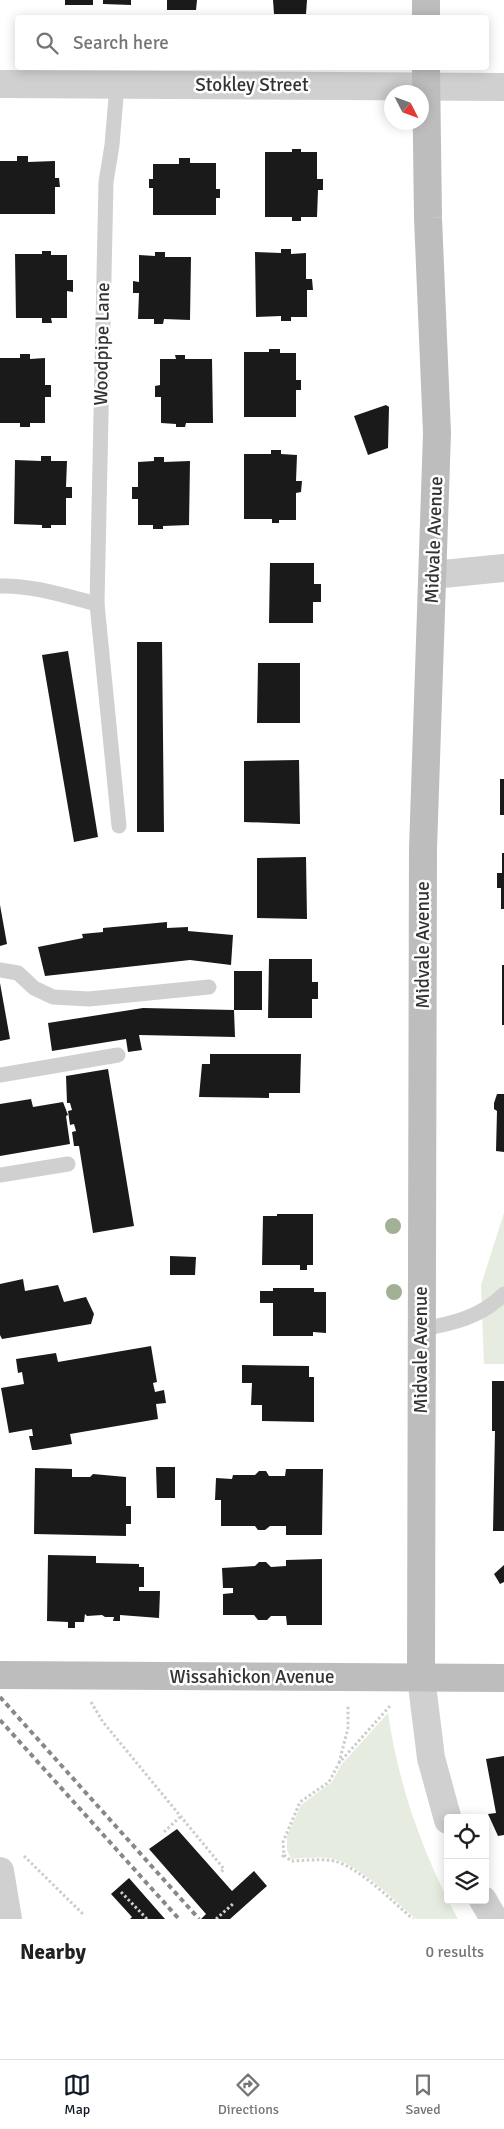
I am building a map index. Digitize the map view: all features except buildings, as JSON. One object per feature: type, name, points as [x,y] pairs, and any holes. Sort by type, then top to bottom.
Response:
[{"type":"street","points":[[426,0],[426,15]]},
{"type":"street","name":"Stokley Street","points":[[0,84],[117,85],[426,77],[504,87]]},
{"type":"street","name":"Midvale Avenue","points":[[426,77],[428,218],[437,433],[423,849],[421,1678],[431,1758],[446,1814]]},
{"type":"street","points":[[433,575],[504,568]]},
{"type":"street","name":"Wissahickon Avenue","points":[[0,1675],[504,1678]]},
{"type":"street","points":[[0,1871],[8,1919]]},
{"type":"street","points":[[485,1904],[494,1919]]},
{"type":"lane","name":"Woodpipe Lane","points":[[117,85],[112,145],[106,182],[100,558],[97,604],[119,826]]},
{"type":"lane","points":[[0,586],[44,590],[97,604]]},
{"type":"lane","points":[[0,970],[18,973],[34,988],[52,997],[89,999],[210,987]]},
{"type":"lane","points":[[0,1075],[118,1055]]},
{"type":"lane","points":[[0,1175],[68,1164]]},
{"type":"lane","points":[[421,1329],[457,1323],[496,1302],[504,1294]]},
{"type":"path","points":[[91,1701],[103,1722],[224,1869],[220,1873]]},
{"type":"path","points":[[339,1764],[348,1728],[348,1705]]},
{"type":"path","points":[[390,1706],[339,1764],[329,1782],[300,1802],[283,1842],[283,1856],[291,1861],[333,1861],[341,1864],[377,1889],[412,1919]]},
{"type":"path","points":[[164,1832],[180,1817]]},
{"type":"path","points":[[21,1853],[84,1915]]},
{"type":"path","points":[[121,1892],[147,1919]]},
{"type":"path","points":[[216,1919],[234,1903]]},
{"type":"shaded area","points":[[504,1213],[504,1364],[484,1364],[481,1285]]},
{"type":"shaded area","points":[[388,1713],[392,1740],[405,1793],[423,1844],[444,1893],[444,1904],[450,1904],[458,1919],[416,1919],[366,1876],[345,1863],[334,1859],[291,1859],[287,1850],[287,1836],[301,1805],[332,1782],[341,1765]]},
{"type":"railway","points":[[0,1697],[199,1919]]},
{"type":"railway","points":[[0,1720],[179,1919]]}]
